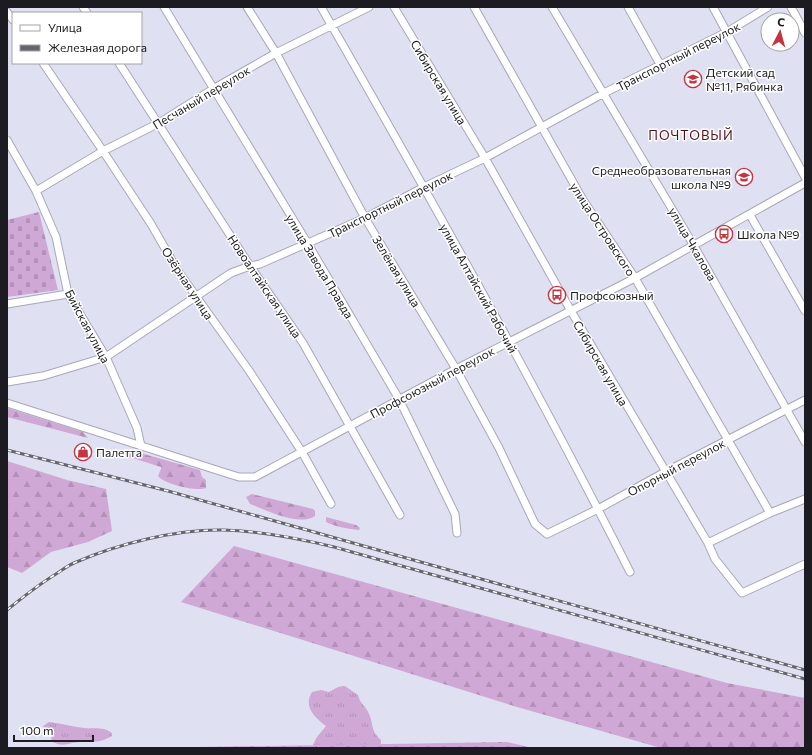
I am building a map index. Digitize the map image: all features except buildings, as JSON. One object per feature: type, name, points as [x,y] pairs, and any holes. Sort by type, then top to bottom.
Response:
[{"type":"street","name":"улица Завода Правда","points":[[164,7],[308,244],[399,399],[455,514],[458,533]]},
{"type":"street","name":"Зелёная улица","points":[[247,7],[276,53],[365,218],[456,369],[499,448],[535,524],[546,534]]},
{"type":"street","name":"улица Алтайский Рабочий","points":[[321,7],[424,187],[509,341],[630,572]]},
{"type":"street","name":"Песчаный переулок","points":[[36,191],[103,151],[159,123],[213,89],[276,53],[369,7]]},
{"type":"street","name":"Сибирская улица","points":[[394,7],[486,158],[571,311],[708,543],[715,559],[742,593],[805,564]]},
{"type":"street","name":"улица Островского","points":[[474,7],[583,200],[635,278],[770,513]]},
{"type":"street","name":"улица Чкалова","points":[[552,7],[694,246],[805,442]]},
{"type":"street","points":[[628,7],[661,66]]},
{"type":"street","points":[[712,7],[805,177]]},
{"type":"street","name":"Транспортный переулок","points":[[7,382],[43,376],[106,357],[231,273],[260,264],[365,218],[424,187],[486,158],[604,93],[727,32],[768,7]]},
{"type":"street","points":[[791,7],[805,33]]},
{"type":"street","name":"Озёрная улица","points":[[43,64],[151,224],[178,271],[250,372],[302,452],[331,504]]},
{"type":"street","name":"Новоалтайская улица","points":[[120,64],[250,266],[303,344],[351,426],[400,515]]},
{"type":"street","name":"Бийская улица","points":[[7,140],[36,191],[56,237],[68,294],[106,357],[137,428],[141,446]]},
{"type":"street","name":"Профсоюзный переулок","points":[[141,446],[226,474],[250,477],[261,475],[399,399],[509,341],[635,278],[805,183]]},
{"type":"street","points":[[750,215],[805,311]]},
{"type":"street","points":[[7,304],[68,294]]},
{"type":"street","name":"Опорный переулок","points":[[546,534],[598,509],[665,472],[805,400]]},
{"type":"street","points":[[7,403],[141,446]]},
{"type":"street","points":[[708,543],[770,513],[805,499]]},
{"type":"green space","points":[[39,212],[58,290],[7,297],[7,220]]},
{"type":"green space","points":[[7,408],[83,432],[88,438],[7,417]]},
{"type":"green space","points":[[125,450],[130,450],[200,470],[202,477],[206,480],[206,488],[188,488],[167,482],[158,476],[161,467],[126,456],[123,452]]},
{"type":"green space","points":[[7,461],[67,480],[106,489],[112,531],[88,542],[51,552],[22,573],[7,567]]},
{"type":"green space","points":[[252,494],[313,509],[315,511],[315,516],[300,520],[282,516],[250,504],[246,497]]},
{"type":"green space","points":[[326,517],[356,525],[360,528],[359,530],[355,530],[342,528],[326,522]]},
{"type":"green space","points":[[234,546],[727,683],[805,698],[805,748],[661,748],[517,707],[181,602]]},
{"type":"green space","points":[[345,686],[358,695],[360,701],[368,711],[375,733],[381,740],[381,748],[313,745],[317,737],[326,726],[317,719],[309,707],[312,692],[321,690],[329,692],[338,687]]},
{"type":"green space","points":[[49,722],[102,729],[112,733],[112,736],[99,741],[59,744],[51,741],[52,736],[45,731],[43,726]]},
{"type":"green space","points":[[507,742],[533,748],[139,748]]},
{"type":"railway","points":[[7,450],[168,491],[805,670]]},
{"type":"railway","points":[[7,610],[37,587],[74,563],[128,544],[167,535],[205,530],[265,533],[334,547],[805,679]]},
{"type":"place","name":"Детский сад №11, Рябинка","points":[[693,79]]},
{"type":"place","name":"Среднеобразовательная школа №9","points":[[744,177]]},
{"type":"place","name":"Школа №9","points":[[724,234]]},
{"type":"place","name":"Профсоюзный","points":[[557,295]]},
{"type":"place","name":"Палетта","points":[[83,452]]},
{"type":"district","name":"ПОЧТОВЫЙ","points":[[691,135]]}]
